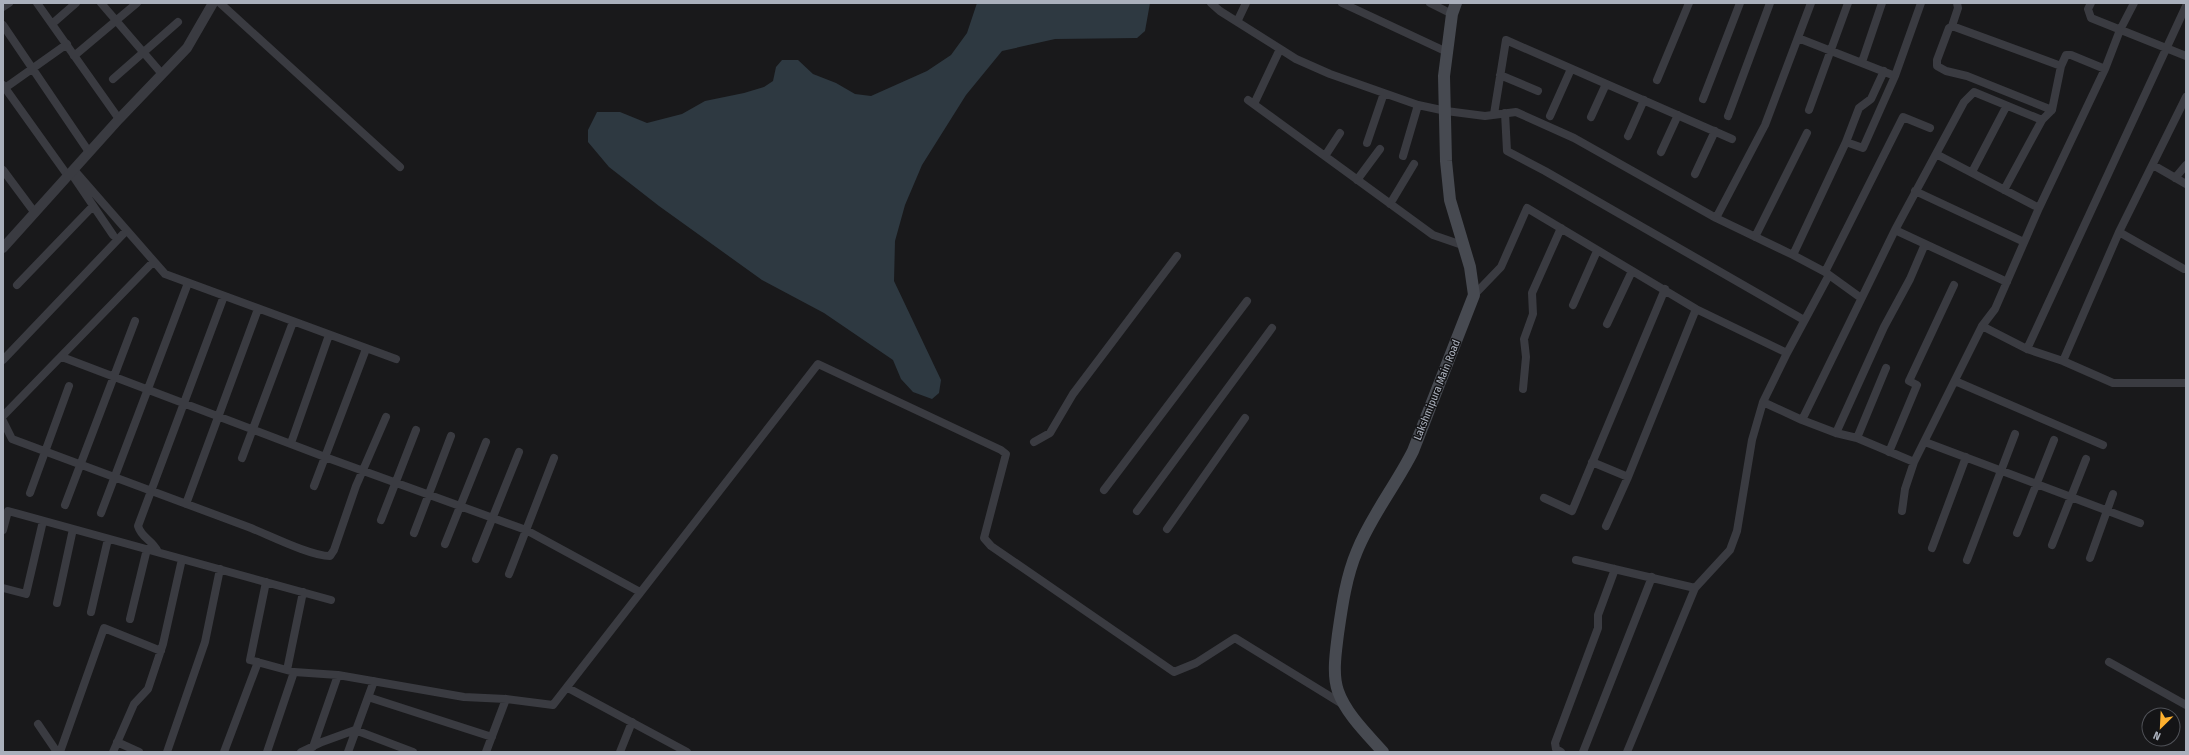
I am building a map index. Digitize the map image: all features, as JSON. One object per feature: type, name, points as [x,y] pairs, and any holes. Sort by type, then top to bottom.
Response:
[{"type":"main road","points":[[1454,9],[1444,76],[1446,161],[1450,200],[1465,246],[1474,295]]},
{"type":"main road","name":"Lakshmipura Main Road","points":[[1383,752],[1346,706],[1338,691],[1335,672],[1336,648],[1347,581],[1356,552],[1368,527],[1401,475],[1413,451],[1474,295]]},
{"type":"street","points":[[3,7],[9,3]]},
{"type":"street","points":[[37,3],[119,119]]},
{"type":"street","points":[[52,24],[76,3]]},
{"type":"street","points":[[101,3],[162,74]]},
{"type":"street","points":[[74,56],[137,3]]},
{"type":"street","points":[[3,248],[119,119],[187,48],[213,3]]},
{"type":"street","points":[[220,3],[400,167]]},
{"type":"street","points":[[1211,3],[1236,22],[1280,49],[1330,74],[1418,104],[1446,111],[1485,116],[1516,112],[1574,138],[1716,218],[1793,255],[1827,274],[1861,298]]},
{"type":"street","points":[[1236,22],[1246,3]]},
{"type":"street","points":[[1342,3],[1447,52]]},
{"type":"street","points":[[1430,3],[1454,9]]},
{"type":"street","points":[[1657,80],[1688,3]]},
{"type":"street","points":[[1703,99],[1740,3]]},
{"type":"street","points":[[1728,116],[1770,3]]},
{"type":"street","points":[[1716,218],[1765,125],[1811,3]]},
{"type":"street","points":[[1809,110],[1848,3]]},
{"type":"street","points":[[1862,62],[1882,3]]},
{"type":"street","points":[[1846,142],[1863,148],[1895,76],[1921,3]]},
{"type":"street","points":[[1957,3],[1958,8],[1937,60],[1937,66],[1946,71],[1967,76],[2052,110]]},
{"type":"street","points":[[2091,3],[2088,9],[2091,18],[2186,56]]},
{"type":"street","points":[[1902,511],[1904,489],[1914,462],[1982,326],[1995,310],[2039,208],[2105,69],[2120,30],[2134,3]]},
{"type":"street","points":[[2027,349],[2186,6]]},
{"type":"street","points":[[113,79],[178,22]]},
{"type":"street","points":[[3,24],[89,152]]},
{"type":"street","points":[[1952,26],[2061,66]]},
{"type":"street","points":[[1798,38],[1895,76]]},
{"type":"street","points":[[1494,114],[1506,40],[1732,138]]},
{"type":"street","points":[[67,44],[34,68],[4,86],[71,173],[113,235]]},
{"type":"street","points":[[1280,49],[1251,102],[1433,235],[1465,246]]},
{"type":"street","points":[[2004,190],[2042,120],[2052,110],[2061,66],[2066,55],[2071,54],[2105,69]]},
{"type":"street","points":[[1550,116],[1571,68]]},
{"type":"street","points":[[1793,255],[1846,142],[1859,108],[1871,98],[1884,71]]},
{"type":"street","points":[[1500,75],[1538,91]]},
{"type":"street","points":[[1591,117],[1606,84]]},
{"type":"street","points":[[1802,420],[1895,230],[1964,102],[1974,92],[2006,107],[2042,120]]},
{"type":"street","points":[[1367,143],[1384,93]]},
{"type":"street","points":[[2063,361],[2119,232],[2186,97]]},
{"type":"street","points":[[1628,136],[1644,100]]},
{"type":"street","points":[[1403,156],[1418,104]]},
{"type":"street","points":[[1972,172],[2006,107]]},
{"type":"street","points":[[1505,113],[1507,151],[1545,171],[1804,320]]},
{"type":"street","points":[[1661,152],[1678,115]]},
{"type":"street","points":[[1627,752],[1695,588],[1730,550],[1738,531],[1752,440],[1763,402],[1786,353],[1827,274],[1903,117],[1930,128]]},
{"type":"street","points":[[1695,174],[1715,131]]},
{"type":"street","points":[[1325,156],[1340,133]]},
{"type":"street","points":[[1755,237],[1807,133]]},
{"type":"street","points":[[1357,180],[1380,149]]},
{"type":"street","points":[[1936,154],[2039,208]]},
{"type":"street","points":[[1390,204],[1414,164]]},
{"type":"street","points":[[2153,165],[2186,184]]},
{"type":"street","points":[[2175,178],[2186,165]]},
{"type":"street","points":[[3,170],[35,213]]},
{"type":"street","points":[[71,173],[165,274],[396,359]]},
{"type":"street","points":[[1915,191],[2024,242]]},
{"type":"street","points":[[17,285],[93,206]]},
{"type":"street","points":[[1474,295],[1501,267],[1526,208],[1597,251],[1665,289],[1696,309],[1786,353]]},
{"type":"street","points":[[1523,389],[1526,357],[1524,339],[1533,314],[1532,293],[1561,228]]},
{"type":"street","points":[[1895,230],[2007,282]]},
{"type":"street","points":[[3,360],[126,231]]},
{"type":"street","points":[[2119,232],[2184,270],[2186,269]]},
{"type":"street","points":[[1836,433],[1884,327],[1910,279],[1925,244]]},
{"type":"street","points":[[1573,305],[1597,251]]},
{"type":"street","points":[[1034,442],[1050,433],[1073,394],[1177,256]]},
{"type":"street","points":[[3,416],[153,262]]},
{"type":"street","points":[[1608,324],[1632,271]]},
{"type":"street","points":[[101,513],[149,390],[188,283]]},
{"type":"street","points":[[1889,452],[1917,385],[1909,381],[1954,285]]},
{"type":"street","points":[[1544,498],[1572,511],[1665,289]]},
{"type":"street","points":[[158,552],[153,542],[141,534],[138,526],[224,296]]},
{"type":"street","points":[[1104,490],[1247,301]]},
{"type":"street","points":[[186,504],[258,309]]},
{"type":"street","points":[[1606,526],[1628,477],[1696,309]]},
{"type":"street","points":[[65,505],[135,320]]},
{"type":"street","points":[[242,458],[293,322]]},
{"type":"street","points":[[1982,326],[2027,349],[2063,361],[2113,383],[2186,383]]},
{"type":"street","points":[[1137,511],[1272,328]]},
{"type":"street","points":[[291,443],[328,335]]},
{"type":"street","points":[[314,486],[366,349]]},
{"type":"street","points":[[62,357],[254,428],[325,457],[526,530],[640,592]]},
{"type":"street","points":[[266,582],[250,660],[290,671],[338,675],[464,697],[506,699],[553,705],[568,688],[640,592],[818,364],[1001,450],[1006,454],[984,538],[990,546],[1174,672],[1196,663],[1235,638],[1346,706]]},
{"type":"street","points":[[1857,438],[1886,368]]},
{"type":"street","points":[[1955,381],[2103,444]]},
{"type":"street","points":[[30,493],[69,386]]},
{"type":"street","points":[[1763,402],[1802,420],[1836,433],[1857,438],[1914,462]]},
{"type":"street","points":[[3,421],[12,439],[320,556],[330,556],[334,550],[356,486],[386,417]]},
{"type":"street","points":[[1166,529],[1245,418]]},
{"type":"street","points":[[381,520],[416,430]]},
{"type":"street","points":[[1967,560],[2015,434]]},
{"type":"street","points":[[414,533],[451,436]]},
{"type":"street","points":[[2017,533],[2054,440]]},
{"type":"street","points":[[445,544],[486,442]]},
{"type":"street","points":[[1925,442],[2140,523]]},
{"type":"street","points":[[476,559],[519,452]]},
{"type":"street","points":[[1932,548],[1966,457]]},
{"type":"street","points":[[509,574],[554,458]]},
{"type":"street","points":[[2052,545],[2086,459]]},
{"type":"street","points":[[1592,462],[1628,477]]},
{"type":"street","points":[[2090,558],[2114,494]]},
{"type":"street","points":[[3,530],[8,511],[331,600]]},
{"type":"street","points":[[3,588],[26,594],[43,521]]},
{"type":"street","points":[[57,603],[74,529]]},
{"type":"street","points":[[91,612],[108,539]]},
{"type":"street","points":[[130,619],[147,549]]},
{"type":"street","points":[[113,752],[134,704],[148,689],[161,651],[182,559]]},
{"type":"street","points":[[1576,560],[1652,576],[1695,588]]},
{"type":"street","points":[[167,752],[205,642],[220,569]]},
{"type":"street","points":[[1561,752],[1556,749],[1555,743],[1598,628],[1598,615],[1615,569]]},
{"type":"street","points":[[1583,752],[1652,576]]},
{"type":"street","points":[[267,752],[290,671],[303,592]]},
{"type":"street","points":[[58,752],[104,628],[161,651]]},
{"type":"street","points":[[224,752],[258,662]]},
{"type":"street","points":[[2109,662],[2186,705]]},
{"type":"street","points":[[312,749],[338,675]]},
{"type":"street","points":[[348,752],[374,681]]},
{"type":"street","points":[[568,688],[687,752]]},
{"type":"street","points":[[368,697],[492,737]]},
{"type":"street","points":[[486,752],[506,699]]},
{"type":"street","points":[[620,752],[632,722]]},
{"type":"street","points":[[38,724],[58,752]]},
{"type":"street","points":[[301,752],[312,749],[355,730],[413,752]]},
{"type":"street","points":[[117,742],[139,752]]},
{"type":"shaded area","points":[[977,3],[1150,3],[1145,31],[1137,38],[1055,39],[1002,51],[966,95],[922,165],[905,205],[895,241],[894,281],[941,380],[939,393],[932,399],[913,392],[901,379],[893,360],[824,313],[762,280],[659,206],[609,167],[588,142],[588,130],[597,112],[620,112],[647,123],[682,114],[705,101],[744,93],[764,87],[773,81],[776,67],[782,60],[798,60],[813,74],[836,83],[855,94],[871,96],[927,71],[951,55],[967,33]]}]
